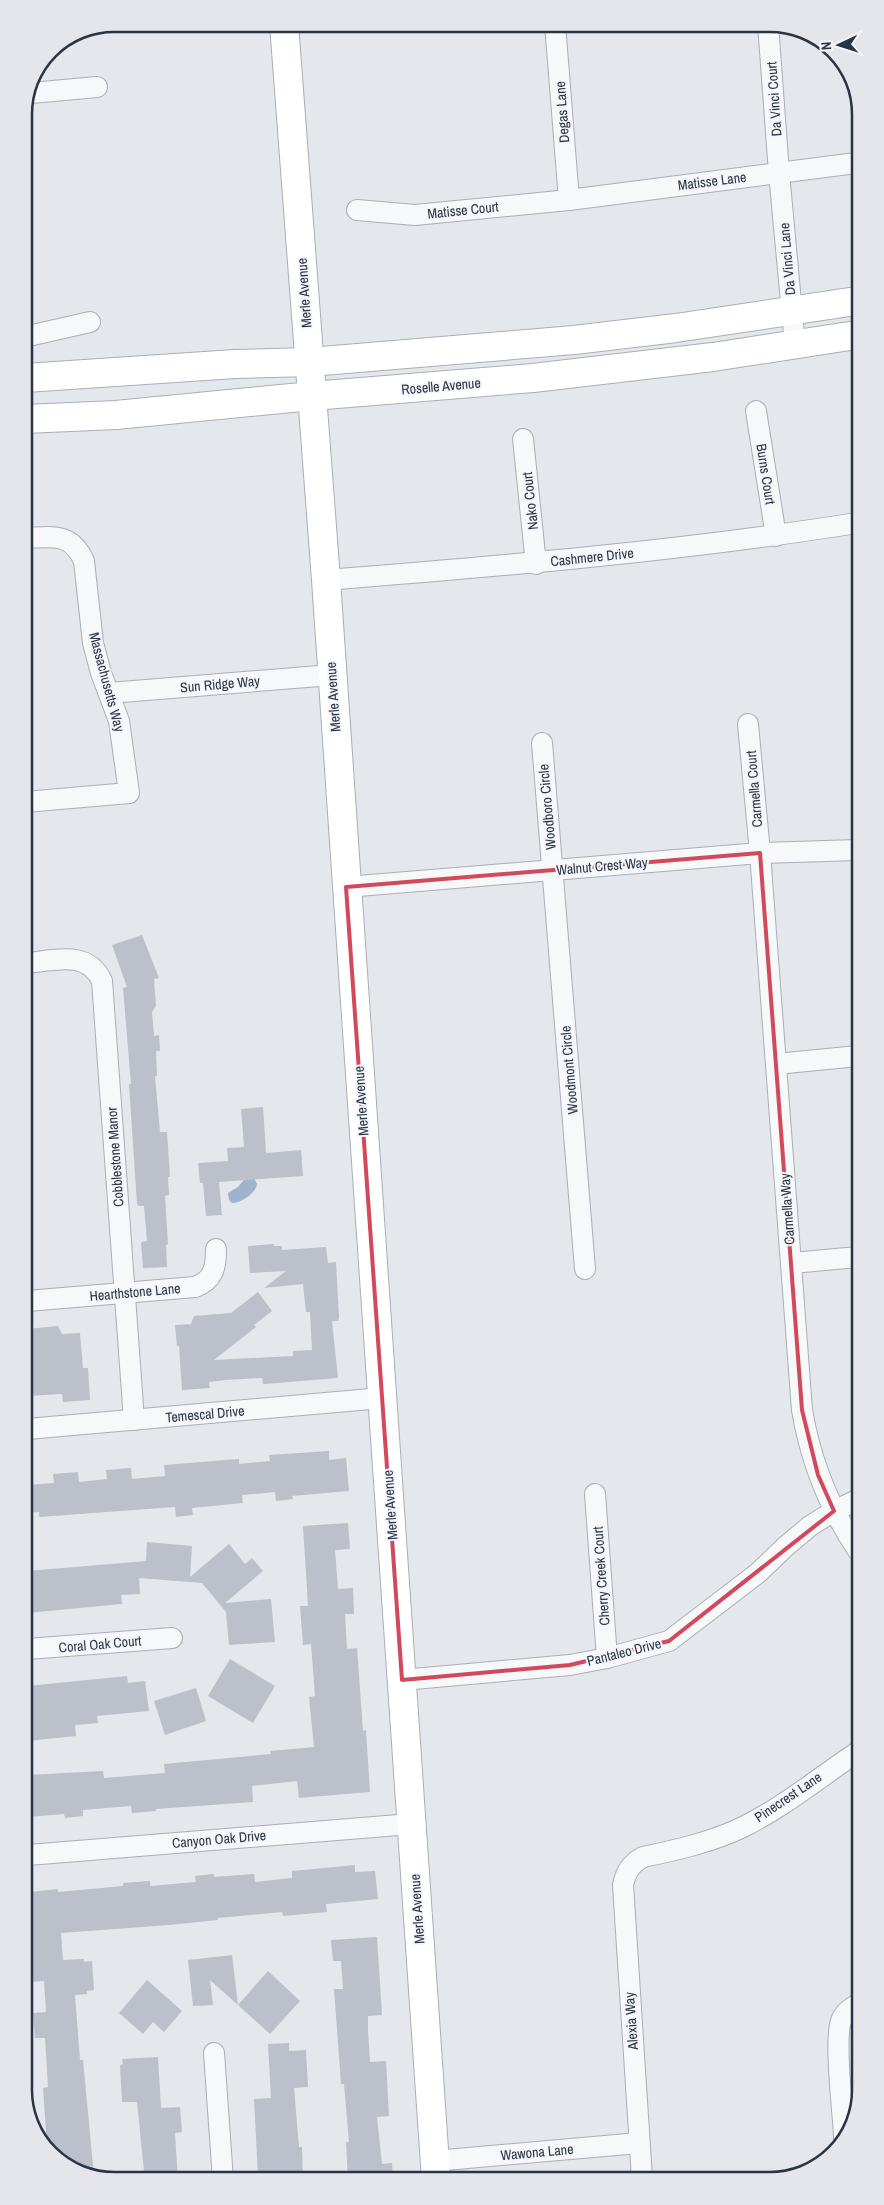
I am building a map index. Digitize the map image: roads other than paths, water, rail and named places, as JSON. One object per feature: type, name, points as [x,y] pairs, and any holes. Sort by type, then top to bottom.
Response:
[{"type":"street","name":"Merle Avenue","points":[[285,32],[326,580],[435,2170]]},
{"type":"street","name":"Degas Lane","points":[[557,33],[568,200]]},
{"type":"street","name":"Da Vinci Court","points":[[769,33],[779,173]]},
{"type":"street","points":[[35,93],[97,87]]},
{"type":"street","name":"Matisse Lane","points":[[568,200],[852,164]]},
{"type":"street","name":"Da Vinci Lane","points":[[779,173],[795,345]]},
{"type":"street","name":"Matisse Court","points":[[357,210],[416,215],[568,200]]},
{"type":"street","points":[[33,377],[235,364],[310,362],[574,340],[676,328],[852,302]]},
{"type":"street","points":[[33,335],[90,322]]},
{"type":"street","name":"Roselle Avenue","points":[[33,419],[116,415],[312,396],[533,378],[713,358],[852,336]]},
{"type":"street","name":"Burns Court","points":[[756,412],[776,536]]},
{"type":"street","name":"Nako Court","points":[[523,439],[536,564]]},
{"type":"street","name":"Cashmere Drive","points":[[326,580],[536,564],[776,536],[852,524]]},
{"type":"street","name":"Massachusetts Way","points":[[33,537],[54,536],[62,538],[73,544],[80,552],[84,561],[93,643],[119,721],[129,793],[33,801]]},
{"type":"street","name":"Sun Ridge Way","points":[[109,693],[332,675]]},
{"type":"street","name":"Carmella Court","points":[[748,724],[760,853]]},
{"type":"street","name":"Woodboro Circle","points":[[542,743],[552,870]]},
{"type":"street","name":"Walnut Crest Way","points":[[346,886],[760,853],[852,850]]},
{"type":"street","name":"Carmella Way","points":[[760,853],[805,1429],[818,1476],[834,1511],[852,1541]]},
{"type":"street","name":"Woodmont Circle","points":[[552,870],[585,1269]]},
{"type":"street","name":"Cobblestone Manor","points":[[33,962],[83,960],[97,971],[102,981],[134,1420]]},
{"type":"street","points":[[776,1064],[852,1057]]},
{"type":"street","name":"Hearthstone Lane","points":[[32,1301],[195,1287],[203,1284],[212,1276],[216,1266],[216,1249]]},
{"type":"street","points":[[792,1263],[852,1258]]},
{"type":"street","name":"Temescal Drive","points":[[32,1429],[382,1398]]},
{"type":"street","name":"Cherry Creek Court","points":[[595,1494],[607,1658]]},
{"type":"street","name":"Pantaleo Drive","points":[[402,1680],[570,1665],[607,1658],[669,1640],[758,1573],[810,1526],[834,1511],[852,1503]]},
{"type":"street","name":"Coral Oak Court","points":[[32,1649],[172,1638]]},
{"type":"street","name":"Pinecrest Lane","points":[[630,1866],[643,1856],[706,1842],[742,1827],[777,1808],[852,1756]]},
{"type":"street","name":"Canyon Oak Drive","points":[[32,1855],[411,1824]]},
{"type":"street","name":"Alexia Way","points":[[630,1866],[623,1885],[641,2172]]},
{"type":"street","points":[[843,2126],[838,2036],[843,2016],[852,2008]]},
{"type":"street","points":[[214,2053],[222,2172]]},
{"type":"street","name":"Wawona Lane","points":[[435,2170],[639,2143]]},
{"type":"water","points":[[247,1176],[254,1178],[257,1184],[254,1191],[248,1197],[232,1203],[229,1200],[228,1193],[238,1187]]}]
